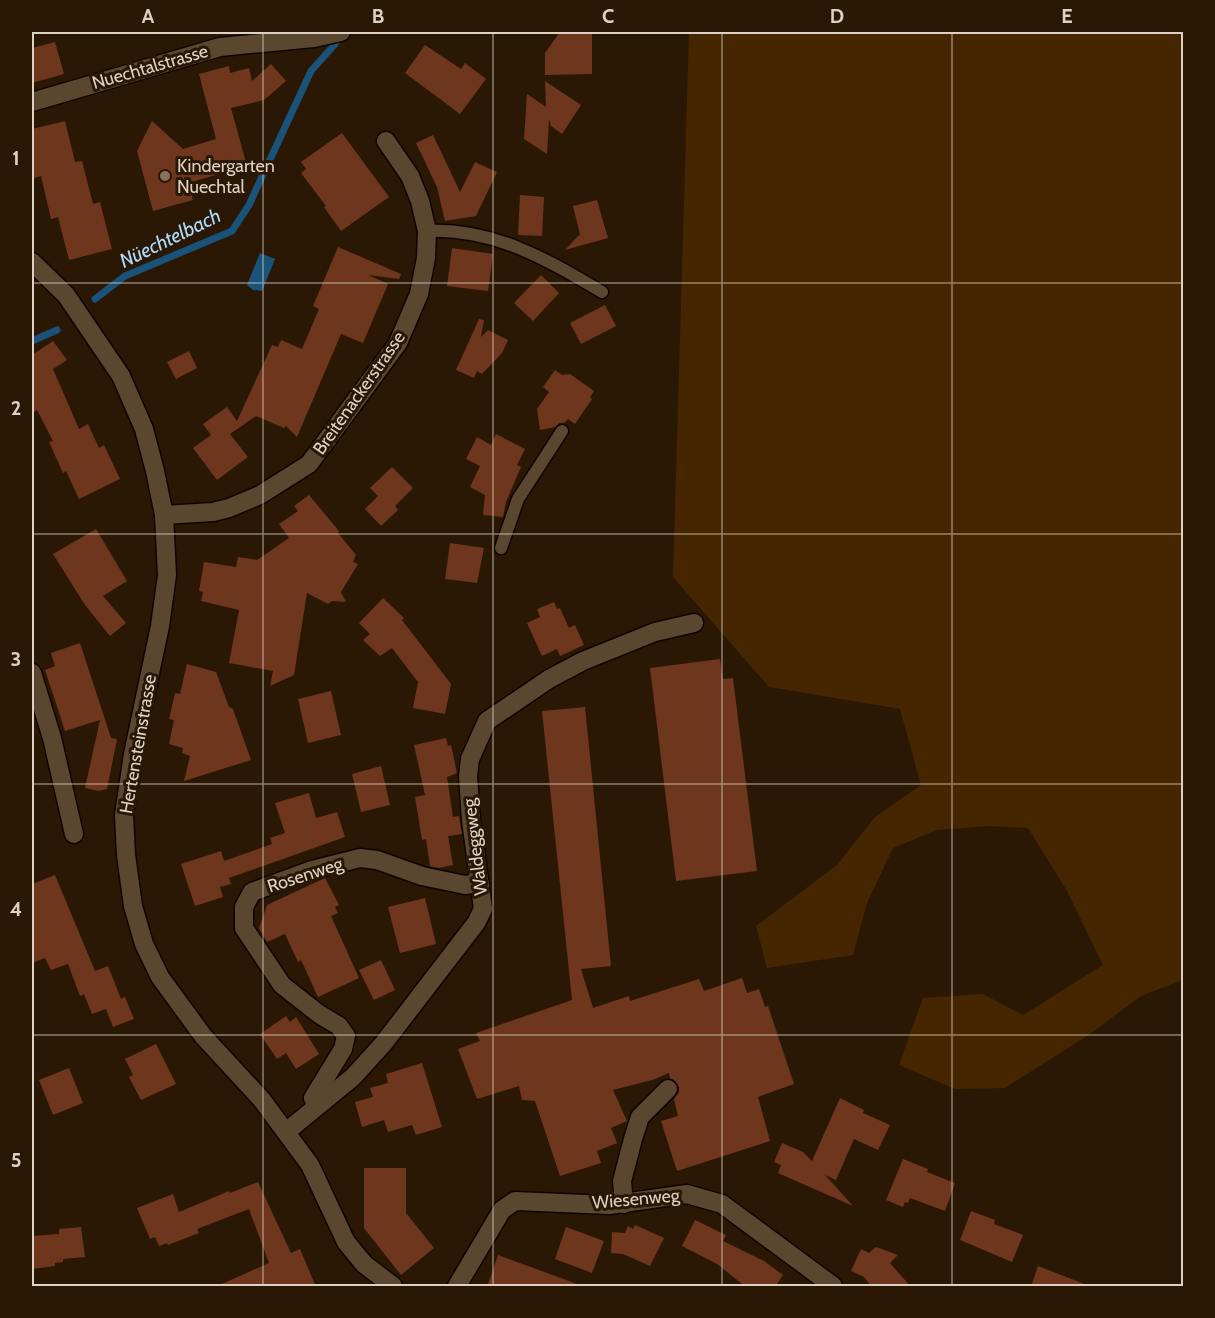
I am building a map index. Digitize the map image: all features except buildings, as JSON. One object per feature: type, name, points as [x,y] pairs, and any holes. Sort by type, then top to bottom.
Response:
[{"type":"street","name":"Nuechtalstrasse","points":[[32,102],[220,47],[246,37],[314,38],[340,32]]},
{"type":"street","name":"Breitenackerstrasse","points":[[164,515],[213,512],[229,508],[260,495],[309,464],[398,343],[419,294],[426,258],[427,231],[420,201],[410,176],[386,141]]},
{"type":"street","name":"Hertensteinstrasse","points":[[32,262],[66,295],[121,376],[144,429],[164,515],[166,575],[160,626],[133,754],[124,815],[126,855],[133,906],[144,944],[160,977],[203,1036],[262,1101],[310,1165],[346,1242],[364,1264],[393,1287]]},
{"type":"street","name":"Waldeggweg","points":[[286,1132],[353,1077],[383,1044],[476,923],[483,909],[471,820],[468,776],[470,759],[487,721],[549,679],[583,661],[655,632],[694,623]]},
{"type":"street","points":[[32,673],[52,738],[74,834]]},
{"type":"street","name":"Rosenweg","points":[[317,1105],[313,1098],[343,1049],[346,1036],[339,1026],[319,1014],[282,985],[244,928],[243,907],[252,892],[312,870],[360,858],[377,860],[422,876],[465,885],[480,883]]},
{"type":"street","points":[[624,1204],[622,1181],[640,1117],[668,1089]]},
{"type":"street","name":"Wiesenweg","points":[[457,1287],[502,1210],[515,1202],[624,1204],[687,1194],[722,1204],[833,1287]]},
{"type":"lane","points":[[427,231],[454,230],[513,245],[555,264],[602,292]]},
{"type":"lane","points":[[501,548],[518,499],[562,431]]},
{"type":"shaded area","points":[[689,32],[1183,32],[1183,980],[1141,996],[1087,1036],[1005,1088],[955,1089],[899,1065],[923,998],[983,994],[1023,1015],[1103,965],[1067,891],[1028,828],[989,826],[937,830],[893,848],[867,903],[853,955],[767,968],[756,926],[837,865],[875,817],[921,785],[900,709],[769,687],[673,577]]},
{"type":"water","points":[[260,253],[275,259],[262,291],[253,290],[247,285]]},
{"type":"waterway","name":"Nüechtelbach","points":[[95,299],[125,276],[232,231],[249,205],[311,71],[336,43]]},
{"type":"waterway","name":"Nüechtelbach","points":[[32,341],[57,330]]},
{"type":"place","name":"Kindergarten Nuechtal","points":[[165,176]]}]
